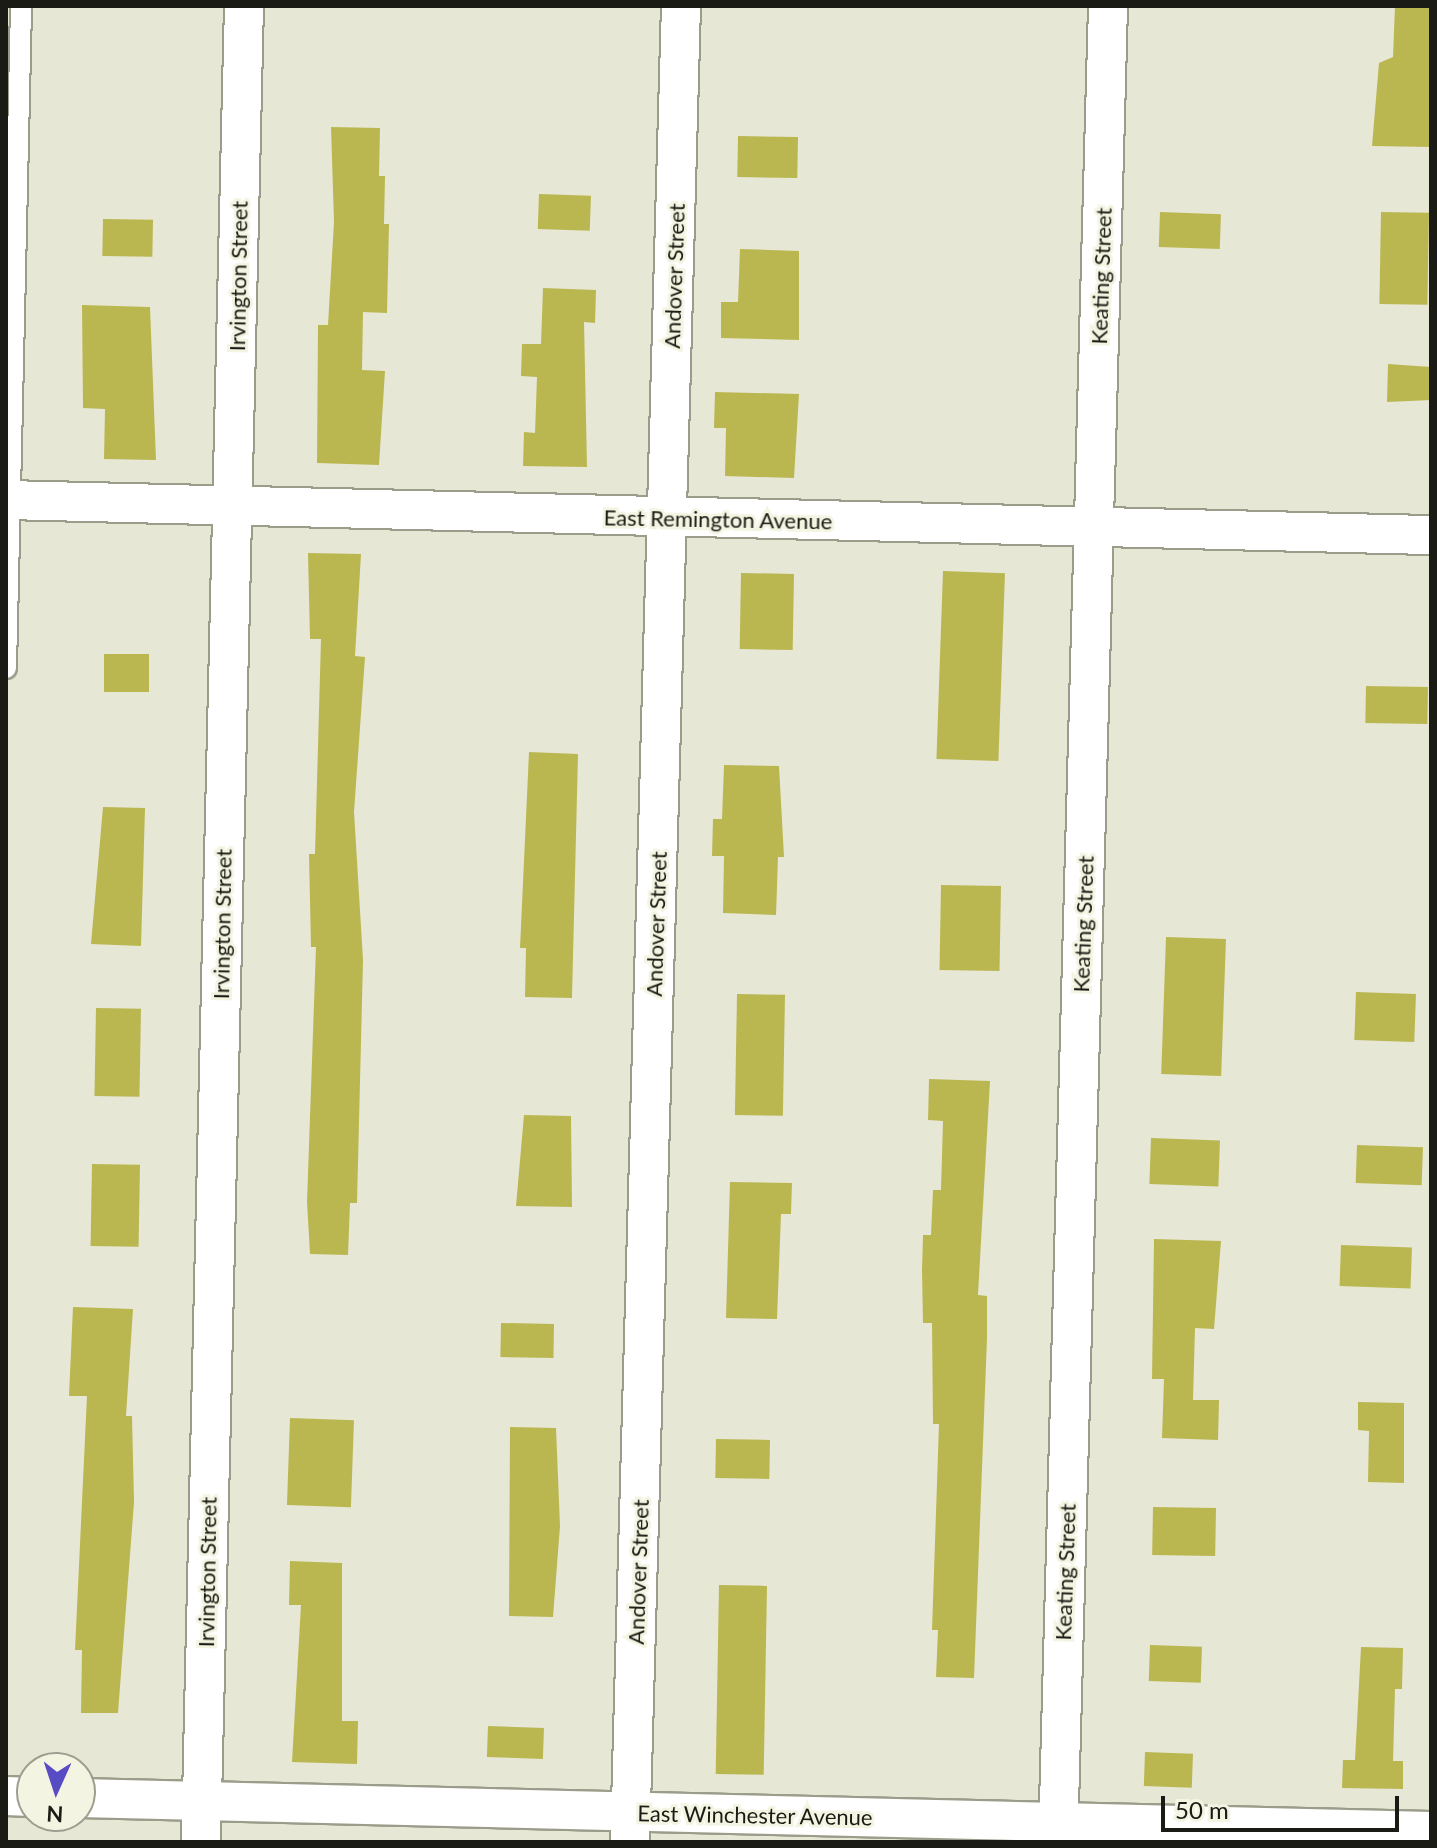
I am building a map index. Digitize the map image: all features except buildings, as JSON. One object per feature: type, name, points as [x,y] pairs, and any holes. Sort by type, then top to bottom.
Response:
[{"type":"street","name":"Irvington Street","points":[[201,1842],[244,6]]},
{"type":"street","name":"Andover Street","points":[[630,1827],[681,6]]},
{"type":"street","name":"Keating Street","points":[[1058,1832],[1108,6]]},
{"type":"street","name":"East Remington Avenue","points":[[8,500],[1431,535]]},
{"type":"street","name":"East Winchester Avenue","points":[[96,1798],[202,1801],[630,1827],[1058,1832],[1431,1831]]},
{"type":"lane","points":[[6,668],[21,6]]}]
